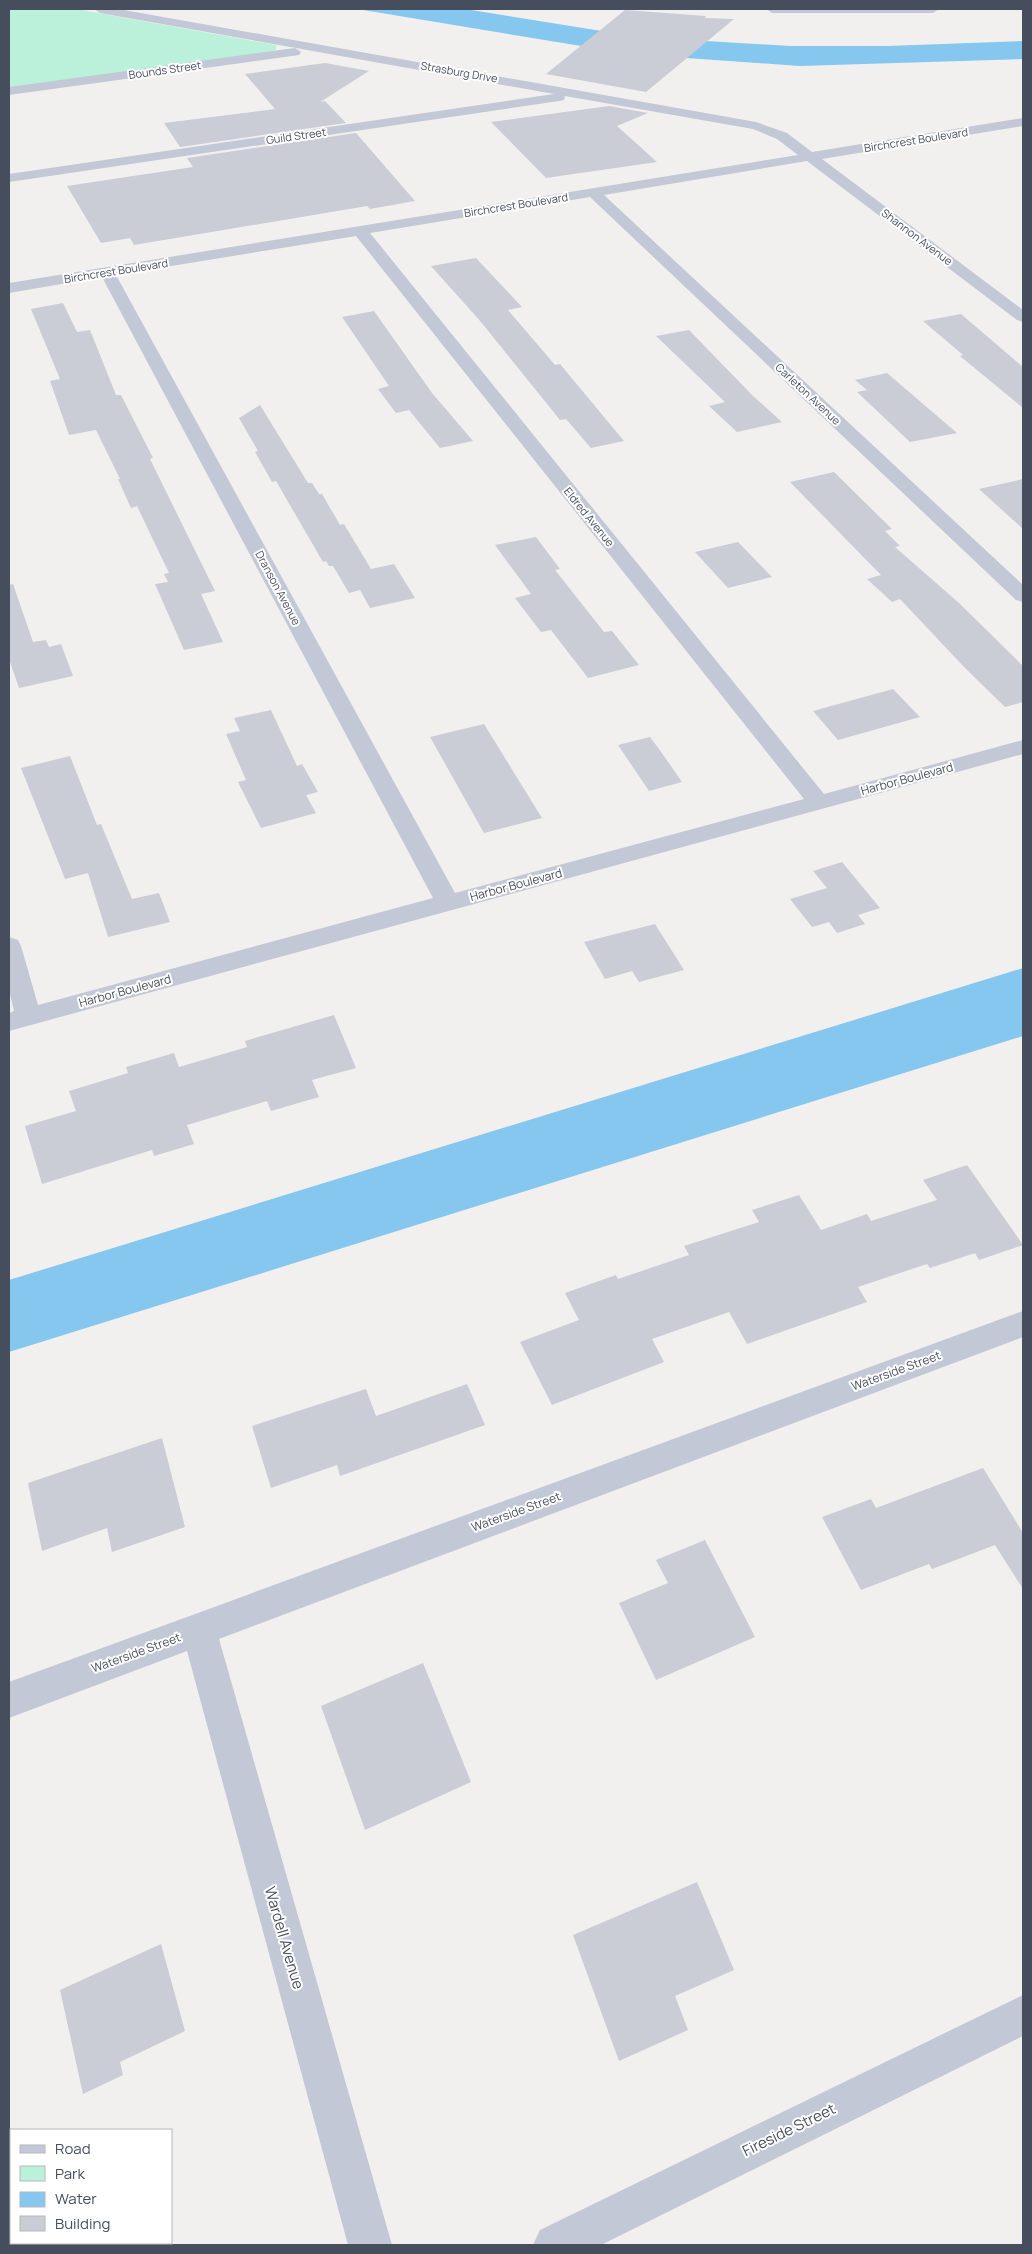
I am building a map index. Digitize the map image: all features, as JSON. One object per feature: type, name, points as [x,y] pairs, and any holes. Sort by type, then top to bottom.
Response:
[{"type":"street","name":"Strasburg Drive","points":[[100,9],[756,126],[782,136],[811,157]]},
{"type":"street","points":[[772,9],[933,9]]},
{"type":"street","name":"Bounds Street","points":[[9,91],[321,49]]},
{"type":"street","name":"Guild Street","points":[[9,178],[583,94]]},
{"type":"street","name":"Birchcrest Boulevard","points":[[9,288],[811,157],[1020,125]]},
{"type":"street","name":"Shannon Avenue","points":[[811,157],[1023,317]]},
{"type":"street","name":"Carleton Avenue","points":[[594,192],[1023,596]]},
{"type":"street","name":"Eldred Avenue","points":[[360,231],[818,803]]},
{"type":"street","name":"Dranson Avenue","points":[[107,272],[448,903]]},
{"type":"street","name":"Harbor Boulevard","points":[[19,1019],[1023,747]]},
{"type":"street","points":[[9,946],[19,1019]]},
{"type":"street","name":"Waterside Street","points":[[9,1700],[1023,1324]]},
{"type":"street","name":"Wardell Avenue","points":[[199,1630],[370,2245]]},
{"type":"street","name":"Fireside Street","points":[[554,2245],[1023,2015]]},
{"type":"green space","points":[[9,9],[76,9],[276,45],[276,50],[9,88]]},
{"type":"water","points":[[357,9],[465,9],[639,37],[791,46],[887,46],[1023,41],[1023,59],[800,66],[630,54]]},
{"type":"water","points":[[1023,968],[1023,1036],[9,1352],[9,1280]]},
{"type":"building","points":[[625,10],[734,19],[646,92],[546,74]]},
{"type":"building","points":[[325,63],[369,71],[320,102],[325,101],[346,123],[180,147],[164,123],[275,109],[245,74]]},
{"type":"building","points":[[609,106],[648,113],[617,126],[657,162],[546,178],[491,122]]},
{"type":"building","points":[[356,133],[415,201],[370,209],[367,206],[134,245],[130,238],[101,243],[67,186],[193,167],[187,158]]},
{"type":"building","points":[[476,258],[522,307],[508,310],[555,365],[560,364],[624,441],[591,448],[566,419],[560,420],[481,322],[431,266]]},
{"type":"building","points":[[63,303],[77,332],[90,330],[116,395],[121,395],[153,458],[150,459],[215,591],[201,594],[223,642],[184,650],[155,584],[168,582],[164,574],[169,573],[137,506],[131,508],[118,479],[120,479],[96,430],[69,435],[50,381],[60,379],[31,309]]},
{"type":"building","points":[[374,311],[432,393],[473,441],[440,448],[409,410],[396,413],[378,389],[389,386],[342,317]]},
{"type":"building","points":[[961,314],[1023,367],[1023,408],[960,356],[963,355],[923,321]]},
{"type":"building","points":[[689,330],[753,396],[782,422],[737,432],[709,406],[725,402],[656,336]]},
{"type":"building","points":[[887,373],[957,433],[910,442],[857,392],[867,390],[855,380]]},
{"type":"building","points":[[260,405],[308,483],[312,483],[319,494],[322,494],[340,525],[344,524],[371,569],[394,564],[415,598],[370,608],[360,590],[349,593],[333,566],[329,566],[326,561],[323,562],[276,481],[272,482],[255,452],[258,451],[239,418]]},
{"type":"building","points":[[834,472],[892,529],[885,531],[900,546],[895,547],[959,603],[1023,666],[1023,702],[1005,707],[900,599],[892,602],[867,579],[881,575],[790,482]]},
{"type":"building","points":[[1023,479],[1023,529],[979,489]]},
{"type":"building","points":[[536,537],[560,569],[555,570],[604,632],[612,631],[639,665],[588,678],[551,630],[541,632],[515,598],[531,594],[495,545]]},
{"type":"building","points":[[738,542],[772,577],[728,588],[695,552]]},
{"type":"building","points":[[13,584],[33,642],[46,640],[49,647],[61,644],[73,676],[19,688],[9,659],[9,585]]},
{"type":"building","points":[[893,689],[920,717],[838,740],[813,711]]},
{"type":"building","points":[[271,710],[297,766],[302,764],[318,792],[306,795],[316,813],[261,828],[238,782],[246,780],[226,734],[240,731],[234,718]]},
{"type":"building","points":[[484,724],[542,818],[484,833],[430,737]]},
{"type":"building","points":[[650,737],[682,782],[649,791],[618,745]]},
{"type":"building","points":[[70,756],[97,825],[101,824],[132,899],[159,893],[170,922],[108,937],[88,873],[65,879],[21,768]]},
{"type":"building","points":[[842,862],[880,908],[858,915],[865,924],[837,933],[829,922],[812,927],[790,899],[827,888],[813,871]]},
{"type":"building","points":[[655,924],[684,970],[639,982],[632,971],[605,979],[584,942]]},
{"type":"building","points":[[334,1015],[356,1068],[312,1080],[319,1097],[271,1111],[267,1101],[187,1125],[194,1144],[154,1156],[152,1150],[42,1184],[25,1126],[76,1111],[69,1091],[128,1073],[126,1067],[174,1053],[179,1067],[247,1047],[245,1041]]},
{"type":"building","points":[[967,1165],[1023,1245],[979,1260],[975,1253],[930,1268],[927,1264],[858,1287],[867,1302],[747,1344],[729,1312],[652,1339],[664,1362],[552,1405],[520,1342],[579,1320],[565,1293],[616,1275],[618,1279],[689,1255],[684,1246],[759,1222],[752,1210],[799,1195],[821,1230],[867,1214],[871,1221],[937,1200],[923,1180]]},
{"type":"building","points":[[467,1384],[485,1425],[340,1476],[337,1465],[271,1488],[252,1426],[366,1389],[376,1416]]},
{"type":"building","points":[[162,1438],[185,1527],[112,1552],[107,1528],[42,1551],[28,1483]]},
{"type":"building","points":[[983,1468],[1023,1533],[1023,1589],[995,1545],[932,1569],[929,1564],[861,1590],[822,1517],[871,1499],[876,1508]]},
{"type":"building","points":[[705,1540],[755,1637],[656,1680],[619,1603],[668,1583],[656,1560]]},
{"type":"building","points":[[423,1663],[471,1782],[365,1830],[321,1706]]},
{"type":"building","points":[[697,1882],[734,1970],[675,1996],[688,2030],[619,2061],[573,1935]]},
{"type":"building","points":[[161,1944],[185,2031],[120,2062],[123,2075],[83,2094],[60,1990]]}]
